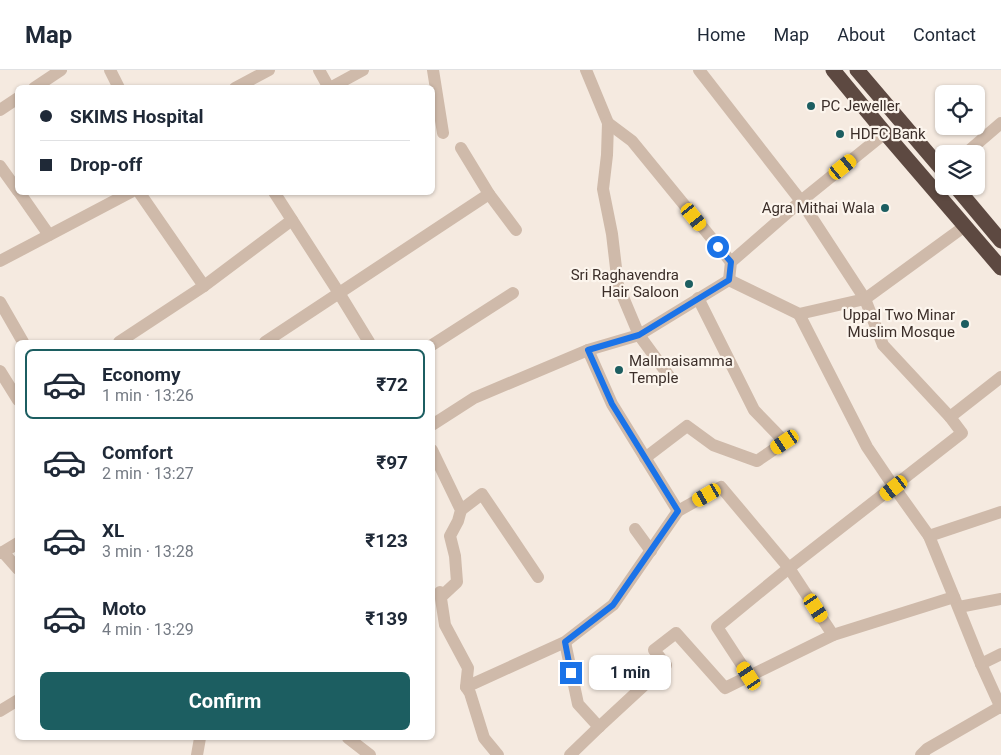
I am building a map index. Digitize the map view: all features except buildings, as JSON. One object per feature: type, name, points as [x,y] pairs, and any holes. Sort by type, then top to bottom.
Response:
[{"type":"highway","points":[[833,70],[1001,268]]},
{"type":"highway","points":[[857,70],[935,161]]},
{"type":"highway","points":[[963,195],[1001,241]]},
{"type":"street","points":[[38,85],[61,70]]},
{"type":"street","points":[[110,70],[118,85]]},
{"type":"street","points":[[241,85],[269,70]]},
{"type":"street","points":[[319,70],[327,85]]},
{"type":"street","points":[[335,85],[363,70]]},
{"type":"street","points":[[433,70],[443,133]]},
{"type":"street","points":[[586,70],[608,123],[603,189],[612,234],[618,285],[639,335],[668,376]]},
{"type":"street","points":[[699,70],[801,201],[865,299],[883,345],[950,417],[962,433],[894,488],[789,568],[717,627],[749,676]]},
{"type":"street","points":[[0,110],[15,100]]},
{"type":"street","points":[[608,123],[632,141],[731,262]]},
{"type":"street","points":[[975,145],[1001,123]]},
{"type":"street","points":[[729,280],[731,262],[801,201],[885,133]]},
{"type":"street","points":[[461,148],[489,194],[516,230]]},
{"type":"street","points":[[0,166],[15,188]]},
{"type":"street","points":[[268,340],[489,194]]},
{"type":"street","points":[[20,195],[49,235]]},
{"type":"street","points":[[0,261],[125,195]]},
{"type":"street","points":[[141,195],[204,286]]},
{"type":"street","points":[[276,195],[368,340]]},
{"type":"street","points":[[122,340],[204,286],[292,220]]},
{"type":"street","points":[[799,314],[865,299],[965,226]]},
{"type":"street","points":[[435,423],[474,398],[588,350],[639,335],[729,280]]},
{"type":"street","points":[[729,280],[799,314],[861,436],[894,488],[929,536],[1001,708],[927,749],[921,755]]},
{"type":"street","points":[[435,343],[512,294]]},
{"type":"street","points":[[645,458],[687,426],[713,445],[757,461],[785,442],[754,410],[698,298]]},
{"type":"street","points":[[0,302],[22,340]]},
{"type":"street","points":[[588,350],[612,404],[678,511]]},
{"type":"street","points":[[0,371],[15,395]]},
{"type":"street","points":[[950,417],[1001,377]]},
{"type":"street","points":[[435,456],[461,510]]},
{"type":"street","points":[[466,687],[565,642],[613,605],[678,511],[721,486],[789,568],[834,636]]},
{"type":"street","points":[[498,755],[484,738],[470,693],[466,687],[468,668],[445,625],[436,594],[443,595],[457,582],[455,556],[450,536],[458,521],[461,510],[482,494],[538,577]]},
{"type":"street","points":[[929,536],[1001,512]]},
{"type":"street","points":[[635,529],[651,551]]},
{"type":"street","points":[[15,545],[2,553],[15,566]]},
{"type":"street","points":[[570,755],[666,665],[654,650],[676,633],[725,688],[834,636],[957,602],[1001,598]]},
{"type":"street","points":[[565,642],[578,704],[599,727]]},
{"type":"street","points":[[981,664],[1001,654]]},
{"type":"street","points":[[0,712],[15,702]]},
{"type":"street","points":[[197,755],[200,740]]},
{"type":"street","points":[[351,740],[370,755]]},
{"type":"place","name":"PC Jeweller","points":[[811,106]]},
{"type":"place","name":"HDFC Bank","points":[[840,134]]},
{"type":"place","name":"Agra Mithai Wala","points":[[885,208]]},
{"type":"place","name":"Sri Raghavendra Hair Saloon","points":[[689,284]]},
{"type":"place","name":"Uppal Two Minar Muslim Mosque","points":[[965,324]]},
{"type":"place","name":"Mallmaisamma Temple","points":[[619,370]]},
{"type":"route","points":[[571,673],[565,642],[613,605],[678,511],[612,404],[588,350],[639,335],[729,280],[731,262],[718,247]]}]
